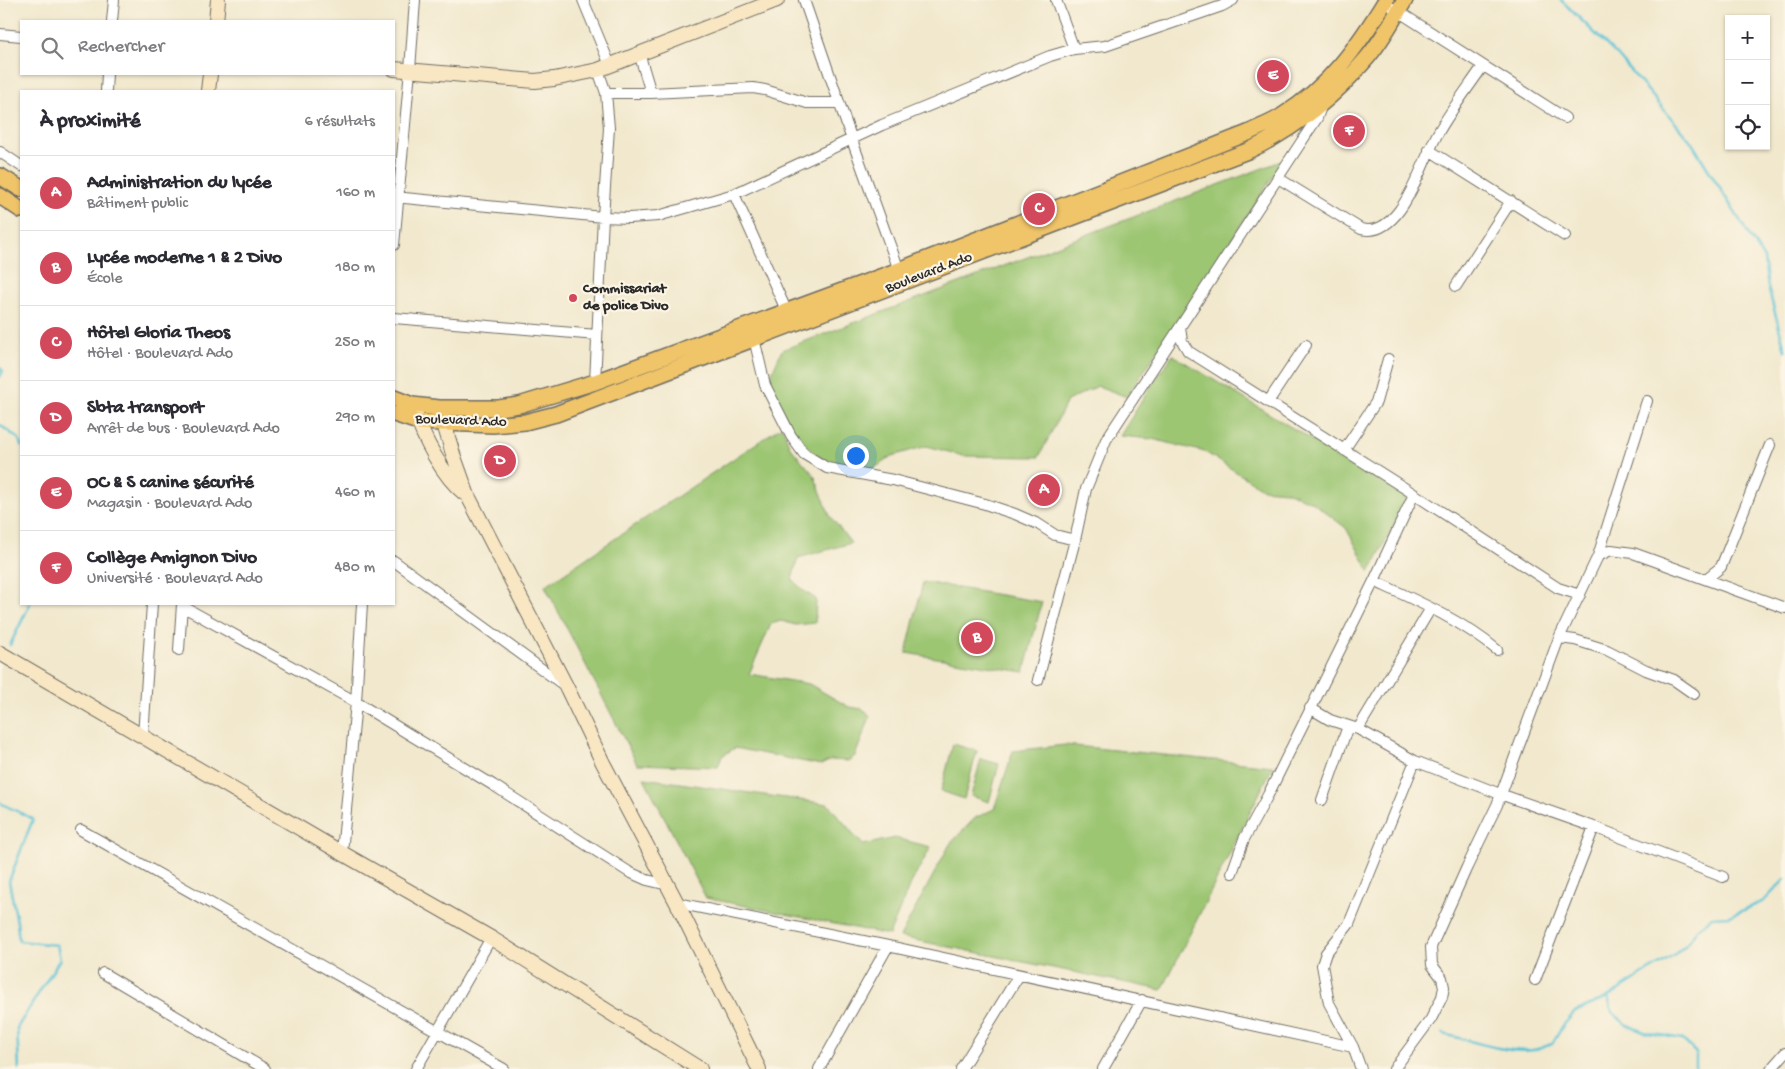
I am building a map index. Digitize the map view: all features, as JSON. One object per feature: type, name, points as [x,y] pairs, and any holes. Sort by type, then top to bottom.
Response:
[{"type":"main road","name":"Boulevard Ado","points":[[395,398],[412,404],[439,408],[478,409],[510,407],[595,382],[899,270],[1248,133],[1282,116],[1313,93],[1337,71],[1383,1]]},
{"type":"main road","name":"Boulevard Ado","points":[[395,414],[418,422],[493,425],[525,422],[556,414],[1250,150],[1299,122],[1337,90],[1368,57],[1402,6]]},
{"type":"main road","points":[[0,176],[20,188]]},
{"type":"main road","points":[[0,196],[20,209]]},
{"type":"street","points":[[112,20],[114,0]]},
{"type":"street","points":[[216,20],[218,0]]},
{"type":"street","points":[[395,221],[415,0]]},
{"type":"street","points":[[583,0],[604,67],[609,128],[595,382]]},
{"type":"street","points":[[395,68],[535,81],[554,80],[604,67],[777,0]]},
{"type":"street","points":[[804,0],[899,270]]},
{"type":"street","points":[[1056,0],[1074,49]]},
{"type":"street","points":[[396,197],[603,217],[658,216],[734,194],[891,122],[1050,56],[1074,49],[1105,46],[1222,6],[1233,0]]},
{"type":"street","points":[[1383,1],[1402,6],[1483,66],[1565,118]]},
{"type":"street","points":[[0,34],[20,36]]},
{"type":"street","points":[[639,53],[651,93]]},
{"type":"street","points":[[1278,178],[1361,229],[1369,231],[1384,226],[1395,217],[1404,204],[1437,134],[1483,66]]},
{"type":"street","points":[[106,90],[107,75]]},
{"type":"street","points":[[208,90],[210,75]]},
{"type":"street","points":[[606,93],[651,93],[753,88],[771,91],[807,104],[839,102]]},
{"type":"street","points":[[1038,680],[1075,540],[1086,489],[1106,440],[1317,118],[1322,103]]},
{"type":"street","points":[[1429,150],[1565,236]]},
{"type":"street","points":[[0,152],[20,165]]},
{"type":"street","points":[[734,194],[786,312]]},
{"type":"street","points":[[1456,286],[1511,201]]},
{"type":"street","points":[[395,318],[597,335]]},
{"type":"street","points":[[750,325],[765,384],[791,436],[804,454],[827,468],[893,480],[992,506],[1038,524],[1055,535],[1075,540]]},
{"type":"street","points":[[1180,328],[1182,341],[1188,351],[1558,588],[1580,595]]},
{"type":"street","points":[[1268,402],[1306,345]]},
{"type":"street","points":[[1344,450],[1376,402],[1388,359]]},
{"type":"street","points":[[1394,1069],[1431,1019],[1442,997],[1444,987],[1442,978],[1432,965],[1431,947],[1497,805],[1559,638],[1598,556],[1647,401]]},
{"type":"street","points":[[412,404],[418,422],[448,476],[456,487],[468,496]]},
{"type":"street","points":[[439,408],[452,454],[468,496],[567,688],[603,763],[668,885],[759,1069]]},
{"type":"street","points":[[1706,579],[1721,567],[1770,445]]},
{"type":"street","points":[[1232,873],[1244,839],[1268,795],[1374,581],[1414,494]]},
{"type":"street","points":[[1598,556],[1611,550],[1633,553],[1785,608]]},
{"type":"street","points":[[395,562],[567,688]]},
{"type":"street","points":[[1374,581],[1432,608],[1497,650]]},
{"type":"street","points":[[143,736],[152,605]]},
{"type":"street","points":[[179,650],[182,605],[356,702],[493,785],[629,872],[646,880],[668,885]]},
{"type":"street","points":[[342,853],[356,702],[362,605]]},
{"type":"street","points":[[1358,729],[1432,608]]},
{"type":"street","points":[[1559,638],[1583,642],[1608,650],[1646,670],[1674,680],[1694,694]]},
{"type":"street","points":[[0,653],[342,853],[492,938],[700,1069]]},
{"type":"street","points":[[1310,708],[1330,720],[1358,729],[1415,761],[1723,876]]},
{"type":"street","points":[[1322,800],[1348,726]]},
{"type":"street","points":[[1361,1069],[1354,1047],[1329,1003],[1322,965],[1326,953],[1349,924],[1415,761]]},
{"type":"street","points":[[1535,980],[1594,827]]},
{"type":"street","points":[[81,830],[504,1069]]},
{"type":"street","points":[[677,903],[1142,1000],[1354,1047]]},
{"type":"street","points":[[416,1069],[492,938]]},
{"type":"street","points":[[819,1069],[888,946]]},
{"type":"street","points":[[103,973],[265,1069]]},
{"type":"street","points":[[961,1069],[1019,975]]},
{"type":"street","points":[[1103,1069],[1142,1000]]},
{"type":"street","points":[[1771,1069],[1785,1053]]},
{"type":"green space","points":[[1284,160],[1127,397],[1098,386],[1067,401],[1039,457],[963,456],[927,446],[892,456],[869,472],[834,466],[815,454],[800,439],[788,422],[768,381],[782,350]]},
{"type":"green space","points":[[1173,355],[1407,498],[1370,572],[1346,528],[1312,502],[1286,491],[1263,489],[1205,452],[1152,439],[1120,436],[1154,381]]},
{"type":"green space","points":[[782,426],[790,447],[814,475],[830,516],[851,543],[798,558],[792,579],[804,591],[816,599],[815,623],[796,625],[781,621],[771,624],[749,674],[809,684],[849,707],[863,709],[870,717],[855,756],[848,761],[831,760],[821,765],[735,748],[722,756],[718,767],[637,764],[545,586]]},
{"type":"green space","points":[[923,582],[1042,602],[1024,672],[906,653]]},
{"type":"green space","points":[[953,744],[977,751],[964,799],[941,791]]},
{"type":"green space","points":[[1065,745],[1273,766],[1162,990],[900,937],[950,844],[975,818],[994,809],[1013,751]]},
{"type":"green space","points":[[981,759],[999,764],[989,802],[971,796]]},
{"type":"green space","points":[[644,778],[828,804],[863,845],[895,838],[931,847],[909,887],[889,935],[706,898]]},
{"type":"waterway","points":[[1561,0],[1618,56],[1690,140],[1764,259],[1768,287],[1785,350]]},
{"type":"waterway","points":[[0,368],[3,371],[0,377]]},
{"type":"waterway","points":[[0,425],[19,439],[20,442]]},
{"type":"waterway","points":[[10,645],[30,605]]},
{"type":"waterway","points":[[0,803],[33,819],[9,881],[19,941],[57,945],[60,959],[17,1028],[19,1069]]},
{"type":"waterway","points":[[1443,1034],[1488,1046],[1512,1050],[1533,1050],[1552,1044],[1562,1027],[1575,1012],[1608,997],[1672,957],[1687,944],[1698,928],[1712,917],[1730,916],[1764,901],[1785,879]]},
{"type":"waterway","points":[[1608,997],[1612,1012],[1627,1025],[1644,1032],[1682,1039],[1696,1053],[1696,1069]]},
{"type":"place","name":"OC & S canine sécurité","points":[[1273,76]]},
{"type":"place","name":"Collège Amignon Divo","points":[[1349,131]]},
{"type":"place","name":"Hôtel Gloria Theos","points":[[1039,209]]},
{"type":"place","name":"Commissariat de police Divo","points":[[573,298]]},
{"type":"place","name":"Sbta transport","points":[[500,461]]},
{"type":"place","name":"Administration du lycée","points":[[1044,490]]},
{"type":"place","name":"Lycée moderne 1 & 2 Divo","points":[[977,638]]}]
